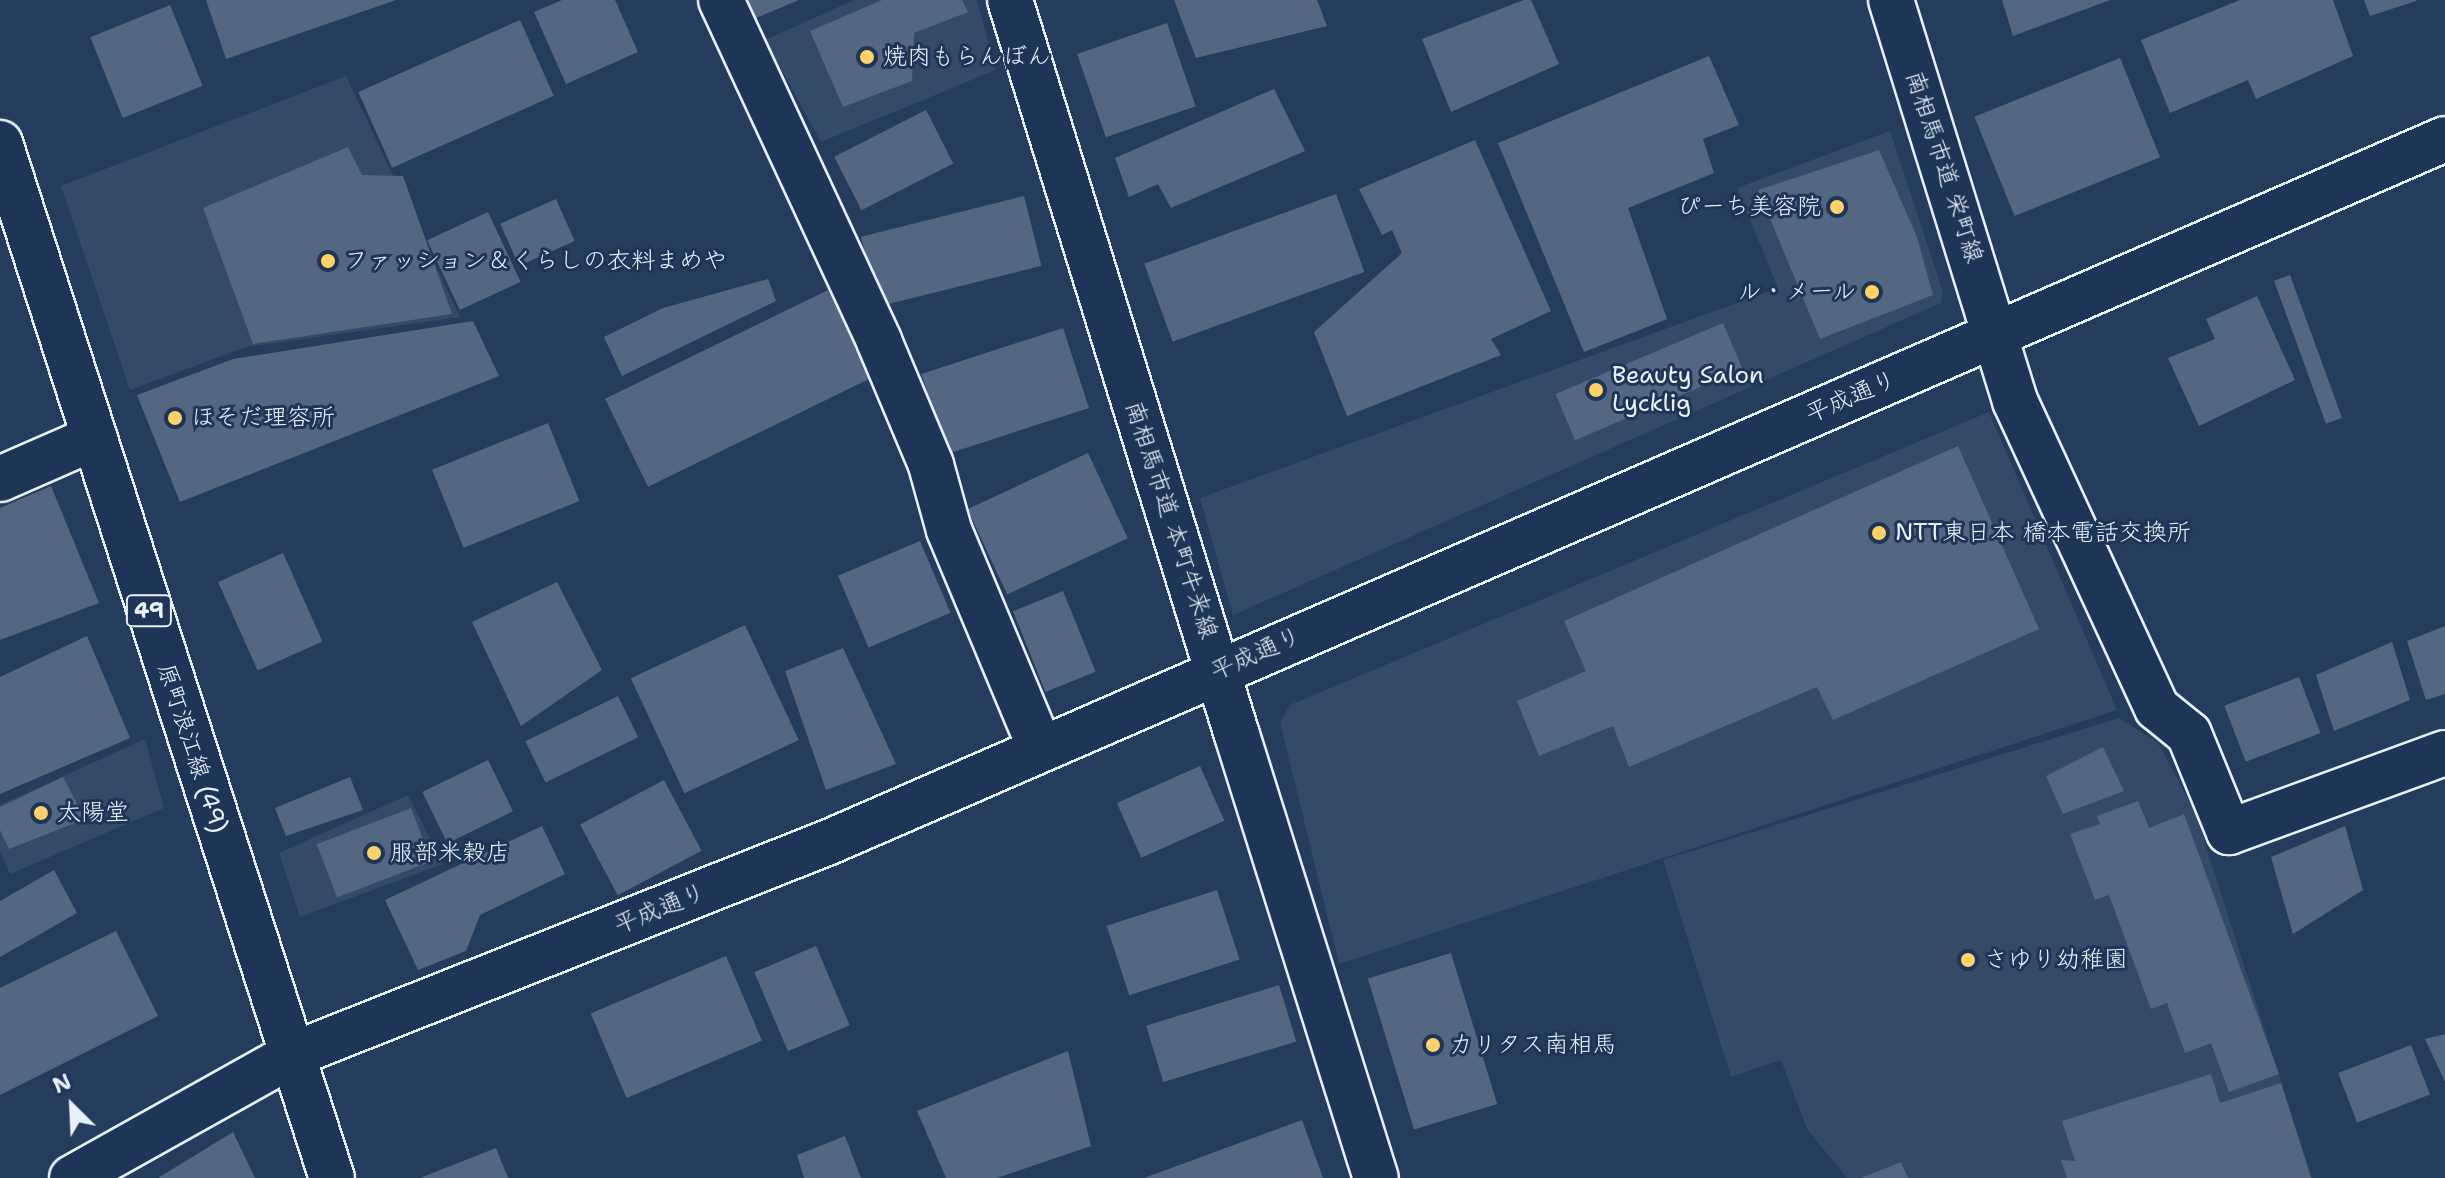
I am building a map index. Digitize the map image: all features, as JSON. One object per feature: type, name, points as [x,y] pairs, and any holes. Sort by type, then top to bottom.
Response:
[{"type":"street","points":[[721,0],[879,341],[931,465],[949,530],[1040,748]]},
{"type":"street","name":"南相馬市道 本町牛来線","points":[[1010,0],[1376,1178]]},
{"type":"street","name":"南相馬市道 栄町線","points":[[1891,0],[2015,401],[2157,708],[2189,734],[2229,832],[2445,753]]},
{"type":"street","name":"平成通り","points":[[72,1178],[296,1066],[829,842],[2445,139]]},
{"type":"street","name":"原町浪江線 (49)","points":[[0,143],[296,1066]]},
{"type":"street","points":[[0,479],[94,438]]},
{"type":"street","name":"49","points":[[296,1066],[332,1178]]},
{"type":"shaded area","points":[[854,0],[977,0],[996,70],[821,142],[765,40]]},
{"type":"shaded area","points":[[346,76],[460,317],[246,347],[130,390],[61,186]]},
{"type":"shaded area","points":[[1890,131],[1943,292],[1941,303],[1233,615],[1200,498],[1778,288],[1737,188]]},
{"type":"shaded area","points":[[1989,412],[2117,710],[1339,964],[1280,722],[1290,705]]},
{"type":"shaded area","name":"さゆり幼稚園","points":[[2119,718],[2158,743],[2195,812],[2312,1178],[1847,1178],[1807,1129],[1781,1060],[1731,1077],[1663,860]]},
{"type":"shaded area","points":[[145,739],[164,808],[10,874],[0,851],[0,805]]},
{"type":"shaded area","points":[[408,795],[443,864],[300,917],[279,853]]},
{"type":"building","points":[[206,0],[396,0],[226,59]]},
{"type":"building","points":[[562,0],[615,0],[638,52],[566,84],[534,12]]},
{"type":"building","points":[[748,0],[799,0],[756,18]]},
{"type":"building","name":"焼肉もらんぼん","points":[[882,0],[962,0],[968,12],[914,33],[912,81],[843,107],[810,31]]},
{"type":"building","points":[[1174,0],[1317,0],[1327,26],[1196,58]]},
{"type":"building","points":[[1531,0],[1559,64],[1451,112],[1422,39]]},
{"type":"building","points":[[2002,0],[2110,0],[2013,36]]},
{"type":"building","points":[[2240,0],[2333,0],[2353,56],[2256,99],[2248,80],[2170,113],[2141,40]]},
{"type":"building","points":[[2364,0],[2416,0],[2416,1],[2370,16]]},
{"type":"building","points":[[170,5],[203,86],[123,118],[90,37]]},
{"type":"building","points":[[520,20],[554,96],[392,168],[358,92]]},
{"type":"building","points":[[1167,23],[1196,106],[1106,137],[1077,54]]},
{"type":"building","points":[[1709,56],[1739,125],[1703,139],[1714,173],[1628,208],[1667,319],[1584,352],[1498,143]]},
{"type":"building","points":[[2120,58],[2160,157],[2015,216],[1974,117]]},
{"type":"building","points":[[1274,89],[1305,151],[1171,208],[1158,184],[1129,197],[1115,158]]},
{"type":"building","points":[[926,110],[953,163],[861,210],[834,157]]},
{"type":"building","points":[[1475,140],[1551,311],[1491,339],[1501,355],[1347,416],[1314,332],[1402,253],[1392,230],[1382,235],[1359,189]]},
{"type":"building","name":"ファッション＆くらしの衣料まめや","points":[[348,147],[362,175],[403,176],[452,314],[253,344],[203,208]]},
{"type":"building","points":[[1879,150],[1917,237],[1933,295],[1820,339],[1758,190]]},
{"type":"building","points":[[1336,194],[1364,272],[1173,342],[1144,264]]},
{"type":"building","points":[[1024,196],[1041,266],[878,307],[861,237]]},
{"type":"building","points":[[556,199],[575,241],[519,266],[500,224]]},
{"type":"building","points":[[488,212],[521,282],[460,310],[427,240]]},
{"type":"building","points":[[2290,275],[2342,418],[2326,424],[2274,281]]},
{"type":"building","points":[[768,279],[776,301],[622,376],[604,337],[663,308]]},
{"type":"building","points":[[828,290],[871,378],[648,487],[605,399]]},
{"type":"building","points":[[2257,296],[2295,380],[2199,426],[2168,358],[2215,339],[2206,319]]},
{"type":"building","points":[[473,321],[499,376],[180,502],[137,395],[233,359]]},
{"type":"building","points":[[1723,323],[1743,369],[1575,440],[1555,394]]},
{"type":"building","points":[[1063,328],[1089,408],[947,454],[921,374]]},
{"type":"building","points":[[548,423],[579,501],[464,548],[432,470]]},
{"type":"building","name":"NTT東日本 橋本電話交換所","points":[[1958,446],[2039,629],[1833,720],[1817,687],[1629,767],[1613,726],[1539,756],[1517,701],[1586,671],[1564,621]]},
{"type":"building","points":[[1088,453],[1128,538],[1007,594],[967,509]]},
{"type":"building","points":[[51,486],[99,603],[0,640],[0,508]]},
{"type":"building","points":[[920,541],[950,613],[869,648],[838,576]]},
{"type":"building","points":[[283,553],[322,642],[258,670],[218,582]]},
{"type":"building","points":[[557,582],[602,670],[521,726],[472,622]]},
{"type":"building","points":[[1063,591],[1096,672],[1046,692],[1013,611]]},
{"type":"building","points":[[745,625],[799,740],[684,793],[631,678]]},
{"type":"building","points":[[2445,626],[2445,694],[2426,700],[2407,641]]},
{"type":"building","points":[[87,636],[130,738],[0,794],[0,677]]},
{"type":"building","points":[[2392,642],[2410,700],[2334,731],[2316,675]]},
{"type":"building","points":[[843,648],[896,764],[826,790],[785,671]]},
{"type":"building","points":[[2299,677],[2321,733],[2246,762],[2224,706]]},
{"type":"building","points":[[618,696],[638,737],[546,782],[525,741]]},
{"type":"building","points":[[2103,747],[2124,791],[2063,814],[2046,776]]},
{"type":"building","points":[[488,760],[513,811],[447,843],[422,792]]},
{"type":"building","points":[[1200,766],[1224,821],[1141,858],[1117,803]]},
{"type":"building","name":"太陽堂","points":[[63,777],[85,819],[9,849],[0,830],[0,807]]},
{"type":"building","points":[[350,777],[363,810],[286,836],[275,808]]},
{"type":"building","points":[[664,780],[702,851],[618,895],[580,825]]},
{"type":"building","points":[[2138,801],[2149,828],[2184,814],[2279,1074],[2229,1092],[2211,1043],[2185,1053],[2167,1003],[2151,1009],[2109,895],[2095,900],[2070,834],[2100,824],[2097,816]]},
{"type":"building","name":"服部米穀店","points":[[411,808],[431,861],[337,897],[317,844]]},
{"type":"building","points":[[542,826],[565,874],[480,915],[466,951],[418,970],[385,900]]},
{"type":"building","points":[[2345,826],[2363,890],[2293,934],[2271,857]]},
{"type":"building","points":[[54,870],[77,913],[0,957],[0,901]]},
{"type":"building","points":[[1217,890],[1240,959],[1129,995],[1107,926]]},
{"type":"building","points":[[116,931],[158,1016],[0,1095],[0,988]]},
{"type":"building","points":[[816,946],[850,1025],[788,1051],[754,972]]},
{"type":"building","name":"カリタス南相馬","points":[[1451,953],[1497,1104],[1414,1130],[1368,978]]},
{"type":"building","points":[[726,956],[762,1041],[627,1098],[591,1013]]},
{"type":"building","points":[[1279,985],[1296,1041],[1163,1082],[1146,1026]]},
{"type":"building","points":[[2445,1034],[2445,1082],[2425,1039]]},
{"type":"building","points":[[2411,1045],[2430,1094],[2357,1122],[2338,1073]]},
{"type":"building","points":[[1068,1051],[1091,1146],[997,1178],[946,1178],[917,1111]]},
{"type":"building","points":[[2211,1074],[2220,1103],[2281,1083],[2311,1178],[2067,1178],[2061,1160],[2075,1161],[2062,1121]]},
{"type":"building","points":[[1302,1120],[1323,1178],[1144,1178]]},
{"type":"building","points":[[233,1132],[255,1178],[158,1178]]},
{"type":"building","points":[[845,1136],[861,1178],[804,1178],[797,1155]]},
{"type":"building","points":[[496,1148],[508,1178],[420,1178]]},
{"type":"building","points":[[1901,1162],[1908,1178],[1861,1178]]},
{"type":"place","name":"焼肉もらんぼん","points":[[867,57]]},
{"type":"place","name":"ぴーち美容院","points":[[1837,207]]},
{"type":"place","name":"ファッション＆くらしの衣料まめや","points":[[328,261]]},
{"type":"place","name":"ル・メール","points":[[1872,292]]},
{"type":"place","name":"Beauty Salon Lycklig","points":[[1596,390]]},
{"type":"place","name":"ほそだ理容所","points":[[175,418]]},
{"type":"place","name":"NTT東日本 橋本電話交換所","points":[[1879,533]]},
{"type":"place","name":"太陽堂","points":[[41,813]]},
{"type":"place","name":"服部米穀店","points":[[374,853]]},
{"type":"place","name":"さゆり幼稚園","points":[[1968,960]]},
{"type":"place","name":"カリタス南相馬","points":[[1433,1045]]}]
